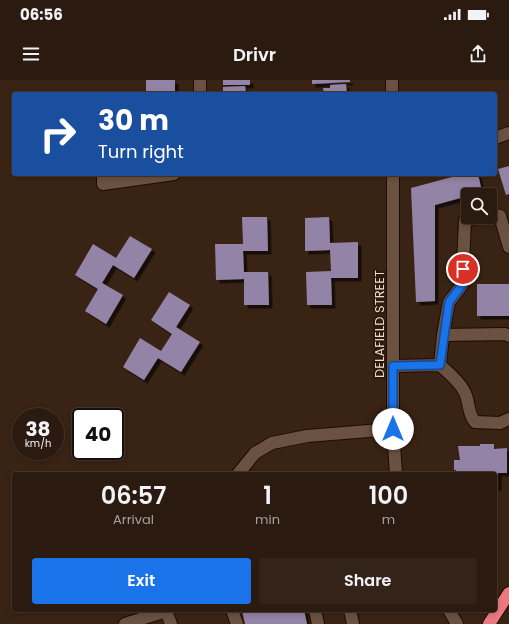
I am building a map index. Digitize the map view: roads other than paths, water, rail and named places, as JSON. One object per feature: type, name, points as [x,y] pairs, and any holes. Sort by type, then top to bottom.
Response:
[{"type":"highway","points":[[497,612],[509,593]]},
{"type":"highway","points":[[489,624],[497,612]]},
{"type":"street","points":[[200,80],[200,92]]},
{"type":"street","points":[[392,80],[392,92]]},
{"type":"street","points":[[497,137],[509,134]]},
{"type":"street","points":[[102,176],[103,184],[160,176]]},
{"type":"street","name":"DELAFIELD STREET","points":[[393,176],[393,429],[396,472]]},
{"type":"street","points":[[497,215],[500,216],[509,247]]},
{"type":"street","points":[[440,365],[443,335],[449,302],[462,285],[466,224]]},
{"type":"street","points":[[443,335],[509,336]]},
{"type":"street","points":[[393,366],[440,365],[453,377],[465,393],[471,417],[475,422],[500,423],[509,419]]},
{"type":"street","points":[[240,472],[255,453],[272,443],[307,436],[393,429]]},
{"type":"street","points":[[125,624],[163,612]]},
{"type":"street","points":[[166,612],[171,624]]},
{"type":"street","points":[[233,612],[237,624]]},
{"type":"street","points":[[315,612],[318,624]]},
{"type":"street","points":[[350,612],[353,624]]},
{"type":"street","points":[[451,612],[457,624]]}]
